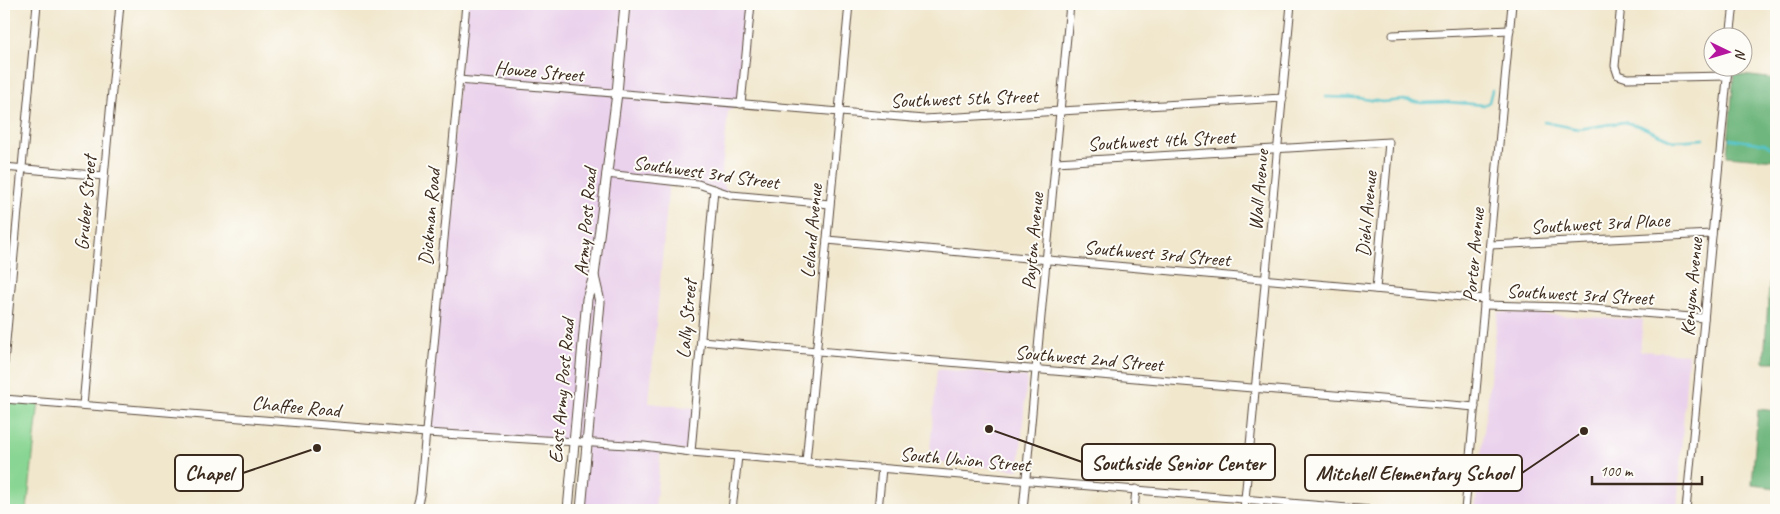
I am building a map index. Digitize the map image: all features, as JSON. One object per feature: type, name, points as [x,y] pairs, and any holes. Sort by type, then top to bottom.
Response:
[{"type":"main road","name":"Army Post Road","points":[[587,443],[600,302],[594,276],[617,93],[625,4]]},
{"type":"main road","name":"East Army Post Road","points":[[568,510],[587,299],[594,276]]},
{"type":"main road","name":"East Army Post Road","points":[[581,510],[587,443]]},
{"type":"street","points":[[4,363],[38,4]]},
{"type":"street","name":"Gruber Street","points":[[83,405],[120,4]]},
{"type":"street","name":"Dickman Road","points":[[416,510],[420,495],[466,4]]},
{"type":"street","points":[[742,104],[751,4]]},
{"type":"street","name":"Leland Avenue","points":[[806,462],[849,4]]},
{"type":"street","name":"Payton Avenue","points":[[1023,510],[1070,4]]},
{"type":"street","name":"Wall Avenue","points":[[1244,510],[1291,4]]},
{"type":"street","name":"Porter Avenue","points":[[1465,510],[1512,4]]},
{"type":"street","points":[[1621,4],[1615,66],[1618,75],[1627,78],[1702,76]]},
{"type":"street","points":[[1731,28],[1734,4]]},
{"type":"street","points":[[1393,35],[1510,30]]},
{"type":"street","name":"Kenyon Avenue","points":[[1686,510],[1727,78]]},
{"type":"street","name":"Howze Street","points":[[458,80],[617,93]]},
{"type":"street","name":"Southwest 5th Street","points":[[617,93],[924,119],[1282,98]]},
{"type":"street","name":"Southwest 4th Street","points":[[1056,162],[1389,142]]},
{"type":"street","name":"Diehl Avenue","points":[[1376,289],[1389,142]]},
{"type":"street","points":[[4,167],[104,176]]},
{"type":"street","name":"Southwest 3rd Street","points":[[606,174],[698,184],[731,195],[830,204]]},
{"type":"street","name":"Lally Street","points":[[691,452],[714,189]]},
{"type":"street","name":"Southwest 3rd Place","points":[[1490,245],[1712,234]]},
{"type":"street","name":"Southwest 3rd Street","points":[[827,240],[1376,289],[1484,302],[1704,318]]},
{"type":"street","name":"Southwest 2nd Street","points":[[701,341],[1475,407]]},
{"type":"street","name":"Chaffee Road","points":[[4,398],[426,433],[587,443]]},
{"type":"street","name":"South Union Street","points":[[587,443],[644,446],[691,452],[1371,510]]},
{"type":"street","points":[[732,510],[738,456]]},
{"type":"street","points":[[878,510],[882,468]]},
{"type":"street","points":[[1134,510],[1136,489]]},
{"type":"shaded area","points":[[466,4],[751,4],[741,104],[728,111],[721,182],[731,195],[698,184],[669,181],[649,403],[695,408],[691,452],[661,448],[655,510],[579,510],[587,444],[426,433]]},
{"type":"shaded area","points":[[1498,312],[1643,320],[1640,351],[1688,354],[1677,510],[1503,510],[1475,508]]},
{"type":"shaded area","points":[[937,369],[1027,377],[1019,470],[929,462]]},
{"type":"green space","points":[[1752,76],[1776,79],[1776,160],[1727,156],[1734,78],[1752,78]]},
{"type":"green space","points":[[1775,208],[1776,301],[1768,301]]},
{"type":"green space","points":[[1768,301],[1776,301],[1776,362],[1764,362]]},
{"type":"green space","points":[[4,399],[39,401],[27,510],[4,510]]},
{"type":"green space","points":[[1758,409],[1776,411],[1776,488],[1752,485]]},
{"type":"waterway","points":[[1326,97],[1359,98],[1382,102],[1404,100],[1422,103],[1448,102],[1484,105],[1489,102],[1492,90]]},
{"type":"waterway","points":[[1544,122],[1579,129],[1624,122],[1640,126],[1674,141],[1704,139]]},
{"type":"waterway","points":[[1730,139],[1765,144],[1776,151]]},
{"type":"place","name":"Southside Senior Center","points":[[989,429]]},
{"type":"place","name":"Mitchell Elementary School","points":[[1584,431]]},
{"type":"place","name":"Chapel","points":[[317,448]]}]
